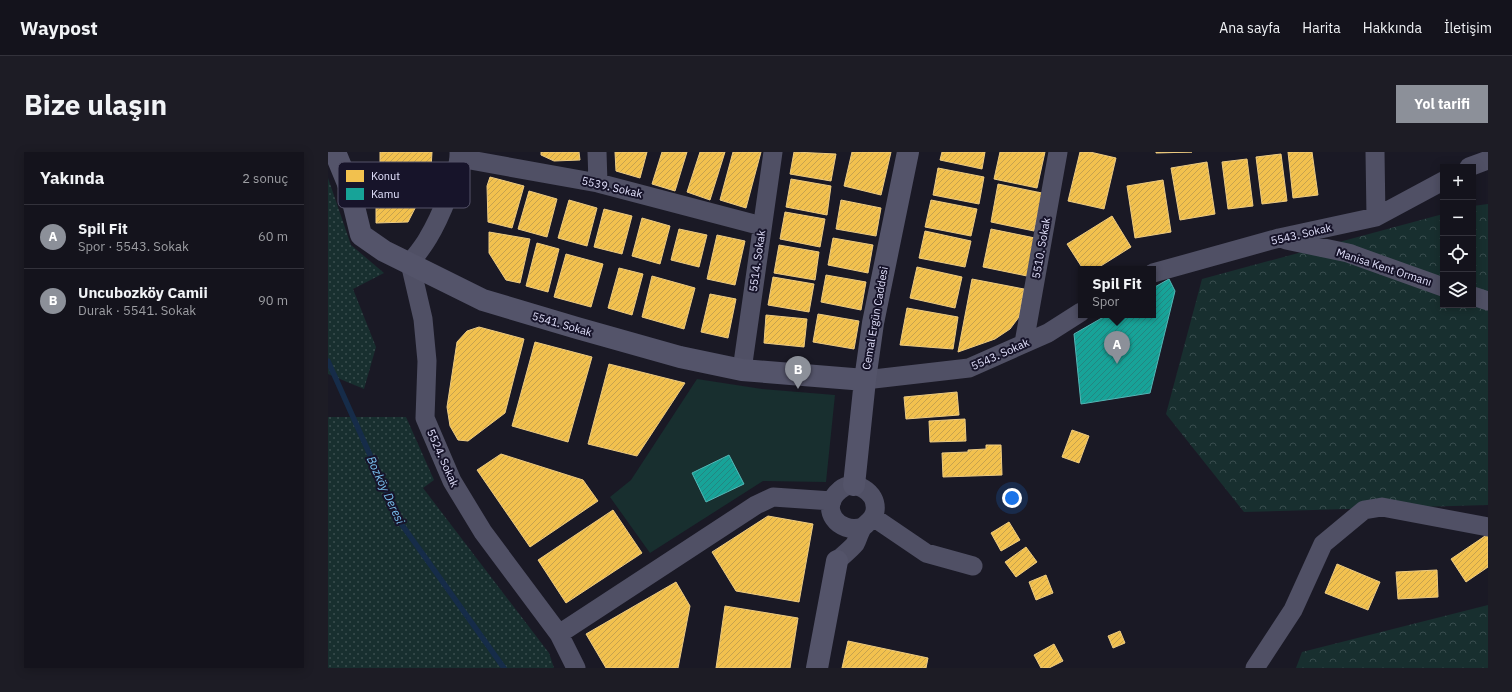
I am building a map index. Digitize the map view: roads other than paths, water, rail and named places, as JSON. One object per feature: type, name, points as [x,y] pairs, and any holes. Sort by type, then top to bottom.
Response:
[{"type":"street","name":"5541. Sokak","points":[[335,152],[339,162]]},
{"type":"street","points":[[597,152],[598,183]]},
{"type":"street","name":"5514. Sokak","points":[[742,370],[773,152]]},
{"type":"street","name":"Cemal Ergün Caddesi","points":[[854,485],[865,380],[873,323],[908,152]]},
{"type":"street","name":"5510. Sokak","points":[[1024,343],[1058,152]]},
{"type":"street","points":[[1375,152],[1376,217]]},
{"type":"street","name":"5539. Sokak","points":[[459,155],[598,183],[762,226]]},
{"type":"street","points":[[1476,164],[1488,160]]},
{"type":"street","name":"5543. Sokak","points":[[1156,272],[1279,238],[1376,217],[1440,183]]},
{"type":"street","name":"5541. Sokak","points":[[354,208],[361,235],[384,251],[483,300],[680,358],[742,370],[865,380]]},
{"type":"street","points":[[410,263],[428,238],[442,208]]},
{"type":"street","name":"Manisa Kent Ormanı","points":[[1279,238],[1348,253],[1440,286]]},
{"type":"street","name":"5524. Sokak","points":[[410,263],[422,319],[428,361],[425,418],[452,481],[483,532],[559,634],[576,668]]},
{"type":"street","points":[[1476,297],[1488,301]]},
{"type":"street","name":"5543. Sokak","points":[[865,380],[969,368],[1048,333],[1078,314]]},
{"type":"street","points":[[837,561],[855,544],[868,522],[875,510],[872,496],[868,490],[854,485],[840,489],[832,501],[833,516],[842,526],[849,529],[868,522],[926,553],[973,566]]},
{"type":"street","points":[[559,634],[756,505],[773,497],[832,501]]},
{"type":"street","points":[[1255,668],[1293,610],[1323,544],[1364,510],[1382,507],[1488,527]]},
{"type":"street","points":[[817,668],[842,526]]},
{"type":"waterway","name":"Bozköy Deresi","points":[[328,361],[400,522],[504,668]]},
{"type":"place","name":"Spil Fit","points":[[1117,364]]},
{"type":"place","name":"Uncubozköy Camii","points":[[798,389]]}]
